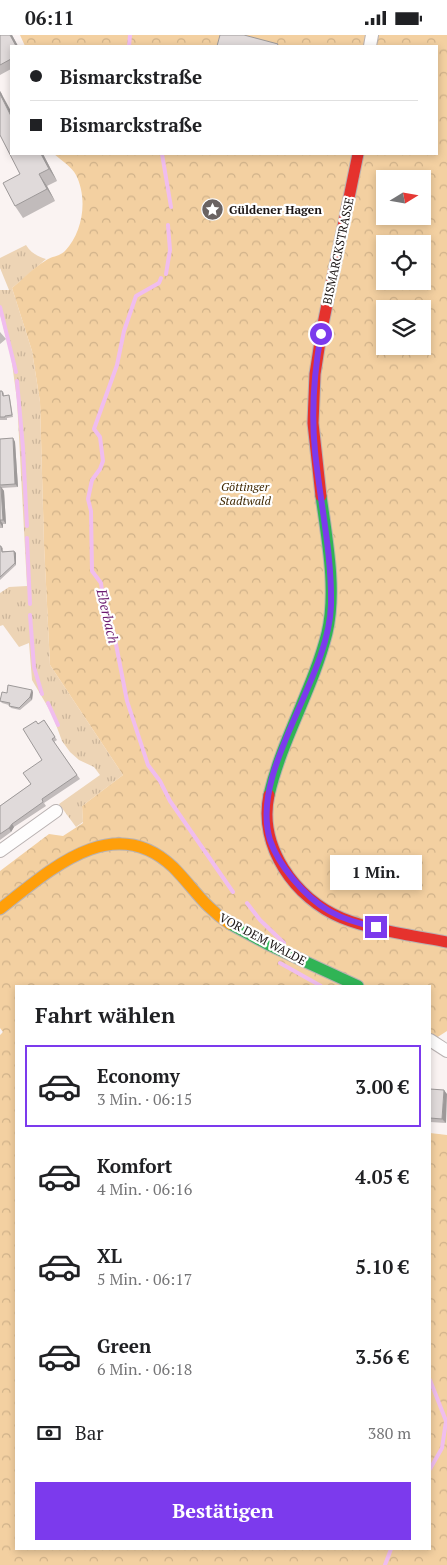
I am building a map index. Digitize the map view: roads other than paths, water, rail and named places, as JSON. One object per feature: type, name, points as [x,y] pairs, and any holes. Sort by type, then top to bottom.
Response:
[{"type":"street","name":"BISMARCKSTRASSE","points":[[358,155],[323,320],[314,394],[315,451],[329,563],[330,619],[317,669],[276,768],[270,789],[268,807],[269,830],[270,838],[281,864],[306,894],[323,909],[342,919],[358,924],[447,942]]},
{"type":"street","points":[[0,851],[56,811]]},
{"type":"street","name":"VOR DEM WALDE","points":[[0,909],[65,861],[88,848],[106,843],[135,845],[154,852],[168,862],[204,904],[234,926],[287,954],[356,985]]},
{"type":"street","points":[[431,1041],[447,1051]]},
{"type":"waterway","name":"Eberbach","points":[[129,45],[130,35]]},
{"type":"waterway","name":"Eberbach","points":[[162,155],[171,207]]},
{"type":"waterway","name":"Eberbach","points":[[166,274],[170,250],[168,225]]},
{"type":"waterway","name":"Eberbach","points":[[161,278],[159,283],[136,296],[124,331],[117,365],[94,429],[100,437],[103,461],[92,480],[88,499],[91,511],[92,571],[101,583],[103,598],[114,634],[127,701],[148,765],[160,781],[170,801],[233,892]]},
{"type":"waterway","points":[[0,307],[16,372]]},
{"type":"waterway","points":[[17,381],[27,526]]},
{"type":"waterway","points":[[27,538],[30,604]]},
{"type":"waterway","points":[[30,615],[34,667],[42,694]]},
{"type":"waterway","points":[[48,703],[58,725]]},
{"type":"waterway","points":[[247,903],[260,920],[284,943]]},
{"type":"waterway","name":"Eberbach","points":[[280,963],[319,985]]},
{"type":"waterway","name":"Eberbach","points":[[431,1383],[446,1421],[442,1448],[431,1467]]},
{"type":"waterway","name":"Eberbach","points":[[385,1565],[391,1550]]},
{"type":"place","name":"Güldener Hagen","points":[[213,209]]},
{"type":"park label","name":"Göttinger Stadtwald","points":[[245,493]]}]
